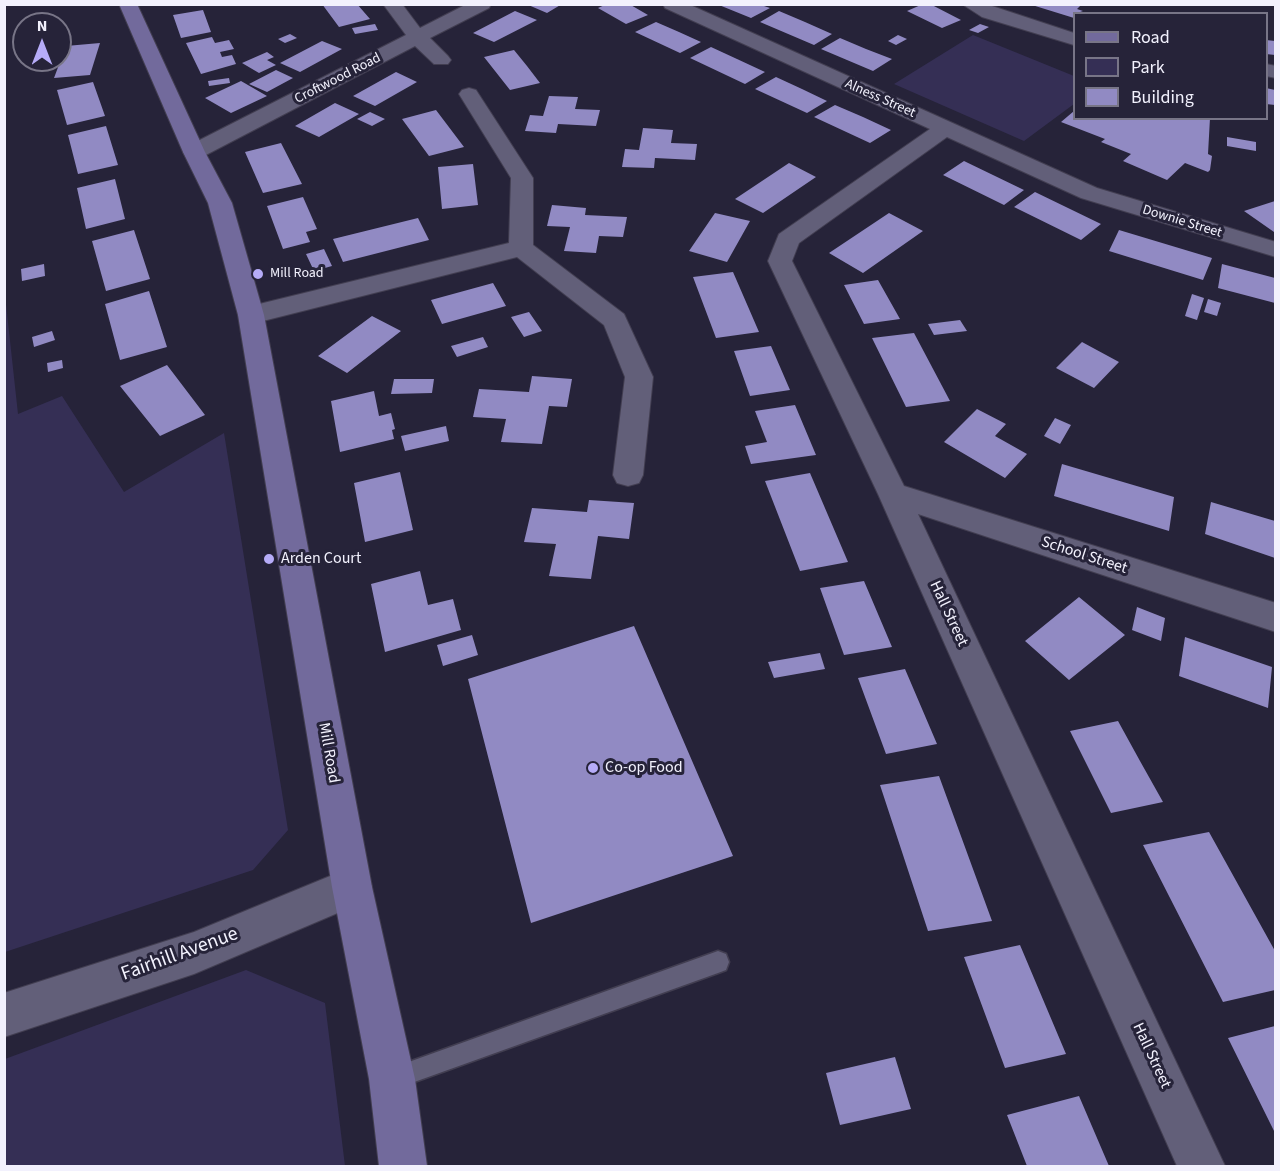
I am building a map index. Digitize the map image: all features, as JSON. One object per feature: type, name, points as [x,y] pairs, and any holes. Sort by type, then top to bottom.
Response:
[{"type":"main road","name":"Mill Road","points":[[128,4],[194,152],[220,203],[251,315],[352,887],[392,1079],[403,1167]]},
{"type":"street","points":[[392,4],[418,38],[441,60]]},
{"type":"street","name":"Croftwood Road","points":[[194,152],[482,4]]},
{"type":"street","name":"Alness Street","points":[[672,4],[1089,193]]},
{"type":"street","points":[[971,4],[1000,17],[1073,39]]},
{"type":"street","points":[[469,94],[522,178],[521,248]]},
{"type":"street","name":"Hall Street","points":[[945,128],[788,239],[780,261],[893,494],[1201,1167]]},
{"type":"street","name":"Downie Street","points":[[1089,193],[1275,250]]},
{"type":"street","points":[[251,315],[521,248]]},
{"type":"street","points":[[521,248],[615,320],[639,377],[628,475]]},
{"type":"street","name":"School Street","points":[[893,494],[1275,618]]},
{"type":"street","name":"Fairhill Avenue","points":[[4,1015],[194,953],[352,887]]},
{"type":"lane","points":[[392,1079],[718,962]]},
{"type":"green space","points":[[973,35],[1073,76],[1073,105],[1024,141],[894,84]]},
{"type":"green space","points":[[5,295],[18,414],[62,396],[124,492],[224,433],[288,830],[253,870],[5,952]]},
{"type":"green space","points":[[246,970],[325,1003],[345,1166],[5,1166],[5,1059]]},
{"type":"building","points":[[322,4],[357,4],[370,19],[339,27]]},
{"type":"building","points":[[526,4],[562,4],[547,13]]},
{"type":"building","points":[[607,4],[629,4],[648,15],[626,24],[598,8]]},
{"type":"building","points":[[923,4],[930,4],[961,20],[942,28],[907,11]]},
{"type":"building","points":[[1082,4],[1077,9],[1083,11],[1073,12],[1073,18],[1032,5]]},
{"type":"building","points":[[719,5],[761,5],[770,8],[751,18]]},
{"type":"building","points":[[203,10],[211,32],[181,38],[173,15]]},
{"type":"building","points":[[515,11],[537,20],[494,42],[473,33]]},
{"type":"building","points":[[779,11],[832,34],[814,45],[760,22]]},
{"type":"building","points":[[656,22],[701,42],[680,53],[635,32]]},
{"type":"building","points":[[375,24],[378,30],[355,34],[352,28]]},
{"type":"building","points":[[980,24],[989,27],[978,33],[969,30]]},
{"type":"building","points":[[290,34],[297,38],[285,43],[278,39]]},
{"type":"building","points":[[898,35],[907,39],[896,45],[888,41]]},
{"type":"building","points":[[212,37],[215,43],[229,40],[234,49],[220,52],[222,57],[232,55],[236,64],[201,74],[186,43]]},
{"type":"building","points":[[840,38],[892,59],[873,71],[821,49]]},
{"type":"building","points":[[1268,40],[1275,41],[1275,55],[1268,54]]},
{"type":"building","points":[[322,41],[342,49],[300,72],[280,63]]},
{"type":"building","points":[[100,43],[90,75],[54,78],[56,72],[72,72],[72,45]]},
{"type":"building","points":[[711,47],[765,72],[745,84],[690,58]]},
{"type":"building","points":[[514,50],[540,83],[510,90],[484,57]]},
{"type":"building","points":[[267,52],[274,57],[267,60],[276,65],[259,73],[242,63]]},
{"type":"building","points":[[276,70],[293,78],[267,92],[249,84]]},
{"type":"building","points":[[396,72],[417,82],[375,106],[353,96]]},
{"type":"building","points":[[776,77],[827,101],[807,113],[755,89]]},
{"type":"building","points":[[229,78],[230,83],[209,86],[208,81]]},
{"type":"building","points":[[241,81],[267,96],[231,113],[205,98]]},
{"type":"building","points":[[93,82],[105,116],[67,125],[57,90]]},
{"type":"building","points":[[1268,88],[1275,90],[1275,105],[1268,104]]},
{"type":"building","points":[[549,96],[578,97],[575,109],[600,110],[596,126],[558,124],[556,133],[525,131],[530,115],[543,116]]},
{"type":"building","points":[[335,103],[359,114],[319,137],[295,126]]},
{"type":"building","points":[[835,105],[891,130],[870,143],[814,117]]},
{"type":"building","points":[[436,110],[464,147],[429,156],[402,119]]},
{"type":"building","points":[[370,112],[385,119],[372,126],[357,119]]},
{"type":"building","points":[[1073,112],[1073,120],[1210,120],[1208,154],[1212,156],[1210,170],[1208,172],[1185,163],[1167,180],[1123,161],[1131,154],[1101,142],[1105,139],[1061,122]]},
{"type":"building","points":[[106,126],[118,165],[78,174],[68,135]]},
{"type":"building","points":[[643,128],[673,130],[671,143],[697,144],[695,160],[655,158],[654,168],[622,167],[625,149],[639,150]]},
{"type":"building","points":[[1227,137],[1256,142],[1256,151],[1227,146]]},
{"type":"building","points":[[281,143],[302,184],[263,193],[245,152]]},
{"type":"building","points":[[964,161],[1024,190],[1004,205],[943,175]]},
{"type":"building","points":[[789,163],[816,177],[763,213],[735,199]]},
{"type":"building","points":[[473,164],[478,205],[442,209],[438,167]]},
{"type":"building","points":[[115,179],[125,219],[86,229],[77,188]]},
{"type":"building","points":[[1035,192],[1101,224],[1081,240],[1014,207]]},
{"type":"building","points":[[303,197],[317,229],[306,232],[310,242],[283,249],[267,206]]},
{"type":"building","points":[[1275,201],[1274,232],[1244,211]]},
{"type":"building","points":[[552,205],[586,208],[585,215],[627,217],[623,237],[599,236],[596,253],[564,251],[570,227],[547,226]]},
{"type":"building","points":[[715,213],[750,221],[727,262],[689,251]]},
{"type":"building","points":[[889,213],[923,231],[863,273],[829,253]]},
{"type":"building","points":[[418,218],[429,240],[343,262],[333,239]]},
{"type":"building","points":[[134,230],[150,279],[106,291],[92,241]]},
{"type":"building","points":[[1119,230],[1212,258],[1203,280],[1109,251]]},
{"type":"building","points":[[324,249],[332,266],[314,271],[306,254]]},
{"type":"building","points":[[44,264],[45,276],[22,281],[21,269]]},
{"type":"building","points":[[1222,264],[1275,278],[1275,303],[1218,288]]},
{"type":"building","points":[[733,272],[759,332],[716,338],[693,277]]},
{"type":"building","points":[[878,280],[900,319],[864,324],[844,285]]},
{"type":"building","points":[[493,283],[506,306],[442,324],[431,300]]},
{"type":"building","points":[[149,291],[167,347],[120,360],[105,304]]},
{"type":"building","points":[[1192,294],[1204,298],[1197,320],[1185,316]]},
{"type":"building","points":[[1208,299],[1221,303],[1217,316],[1204,312]]},
{"type":"building","points":[[529,312],[542,331],[524,337],[511,317]]},
{"type":"building","points":[[372,316],[401,331],[347,373],[318,356]]},
{"type":"building","points":[[960,320],[967,331],[934,335],[928,324]]},
{"type":"building","points":[[52,331],[55,340],[34,347],[32,337]]},
{"type":"building","points":[[914,333],[950,401],[906,407],[872,338]]},
{"type":"building","points":[[483,337],[488,347],[457,357],[451,346]]},
{"type":"building","points":[[1082,342],[1119,362],[1094,388],[1056,368]]},
{"type":"building","points":[[771,346],[790,390],[750,396],[734,351]]},
{"type":"building","points":[[62,360],[63,368],[48,372],[47,363]]},
{"type":"building","points":[[167,365],[205,415],[160,436],[120,386]]},
{"type":"building","points":[[532,376],[572,379],[567,407],[549,406],[542,444],[501,442],[506,419],[473,417],[479,389],[529,392]]},
{"type":"building","points":[[394,379],[434,379],[432,393],[391,394]]},
{"type":"building","points":[[374,391],[379,416],[391,413],[395,429],[392,430],[394,439],[340,452],[331,401]]},
{"type":"building","points":[[795,405],[816,455],[751,464],[745,446],[767,442],[755,411]]},
{"type":"building","points":[[977,409],[1006,424],[995,436],[1027,454],[1005,478],[944,442]]},
{"type":"building","points":[[1055,418],[1071,425],[1060,444],[1044,436]]},
{"type":"building","points":[[446,426],[449,441],[405,451],[401,436]]},
{"type":"building","points":[[1062,464],[1174,497],[1169,531],[1054,496]]},
{"type":"building","points":[[400,472],[413,530],[365,542],[354,483]]},
{"type":"building","points":[[810,473],[848,562],[800,571],[765,481]]},
{"type":"building","points":[[589,500],[634,503],[629,539],[598,536],[591,579],[549,576],[556,544],[524,542],[532,508],[587,512]]},
{"type":"building","points":[[1211,502],[1275,521],[1275,558],[1205,534]]},
{"type":"building","points":[[420,571],[428,605],[453,599],[461,630],[385,652],[371,584]]},
{"type":"building","points":[[864,581],[892,647],[844,655],[820,588]]},
{"type":"building","points":[[1079,597],[1125,635],[1069,680],[1025,641]]},
{"type":"building","points":[[1137,607],[1165,618],[1161,641],[1132,630]]},
{"type":"building","name":"Co-op Food","points":[[634,626],[733,856],[531,923],[468,679]]},
{"type":"building","points":[[472,635],[478,655],[443,666],[437,645]]},
{"type":"building","points":[[1185,637],[1272,667],[1268,708],[1179,676]]},
{"type":"building","points":[[820,653],[825,669],[774,678],[768,662]]},
{"type":"building","points":[[905,669],[937,744],[886,754],[858,678]]},
{"type":"building","points":[[1118,721],[1163,802],[1111,813],[1070,731]]},
{"type":"building","points":[[939,776],[992,921],[928,931],[880,785]]},
{"type":"building","points":[[1209,832],[1275,951],[1275,990],[1223,1002],[1143,845]]},
{"type":"building","points":[[1020,945],[1066,1054],[1005,1068],[964,957]]},
{"type":"building","points":[[1275,1026],[1275,1133],[1228,1038]]},
{"type":"building","points":[[895,1057],[911,1109],[840,1125],[826,1073]]},
{"type":"building","points":[[1079,1096],[1109,1166],[1027,1166],[1007,1115]]},
{"type":"place","name":"Mill Road","points":[[258,274]]},
{"type":"place","name":"Arden Court","points":[[269,559]]},
{"type":"place","name":"Co-op Food","points":[[593,768]]}]
